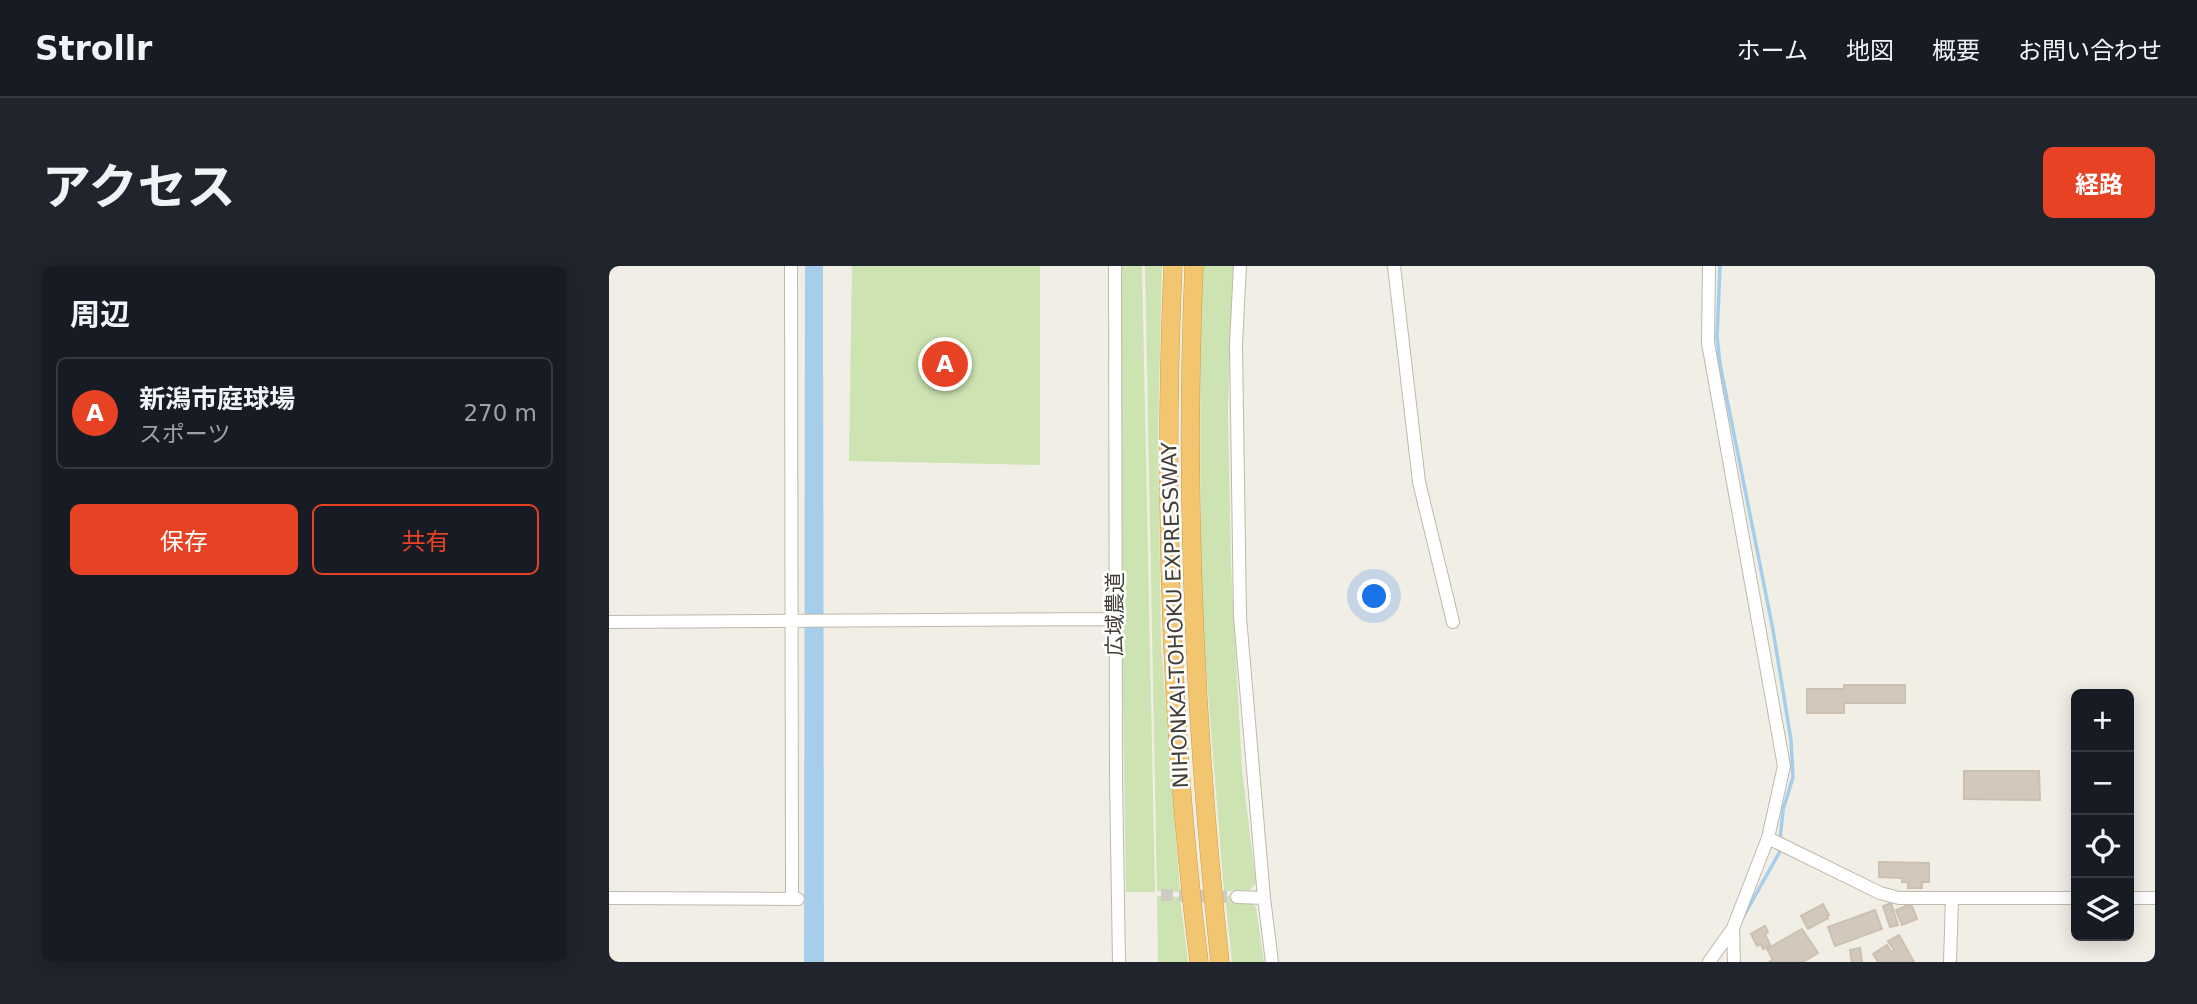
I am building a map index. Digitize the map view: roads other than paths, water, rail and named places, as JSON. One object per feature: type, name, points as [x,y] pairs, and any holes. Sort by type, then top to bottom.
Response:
[{"type":"highway","name":"NIHONKAI-TOHOKU EXPRESSWAY","points":[[1173,266],[1170,501],[1173,642],[1189,869],[1199,962]]},
{"type":"highway","name":"NIHONKAI-TOHOKU EXPRESSWAY","points":[[1194,266],[1191,491],[1195,659],[1210,867],[1220,962]]},
{"type":"street","points":[[609,898],[796,899],[790,266]]},
{"type":"street","name":"広域農道","points":[[1115,266],[1119,962]]},
{"type":"street","points":[[1240,266],[1236,344],[1240,617],[1272,962]]},
{"type":"street","points":[[1394,266],[1419,482],[1454,622]]},
{"type":"street","points":[[1709,266],[1708,343],[1783,766],[1767,838],[1733,928],[1709,962]]},
{"type":"street","points":[[609,622],[1116,619]]},
{"type":"street","points":[[1767,838],[1880,893],[1899,898],[2071,898]]},
{"type":"street","points":[[1237,897],[1264,898]]},
{"type":"street","points":[[2134,898],[2155,898]]},
{"type":"street","points":[[1950,962],[1952,899]]},
{"type":"street","points":[[1733,928],[1734,962]]},
{"type":"water","points":[[805,266],[823,266],[824,962],[804,962]]},
{"type":"waterway","points":[[1720,266],[1717,337],[1720,364],[1773,630],[1791,740],[1793,777],[1783,810],[1780,840]]},
{"type":"waterway","points":[[1741,921],[1780,848]]},
{"type":"tunnel","points":[[1161,895],[1237,897]]},
{"type":"place","name":"新潟市庭球場","points":[[945,364]]}]
